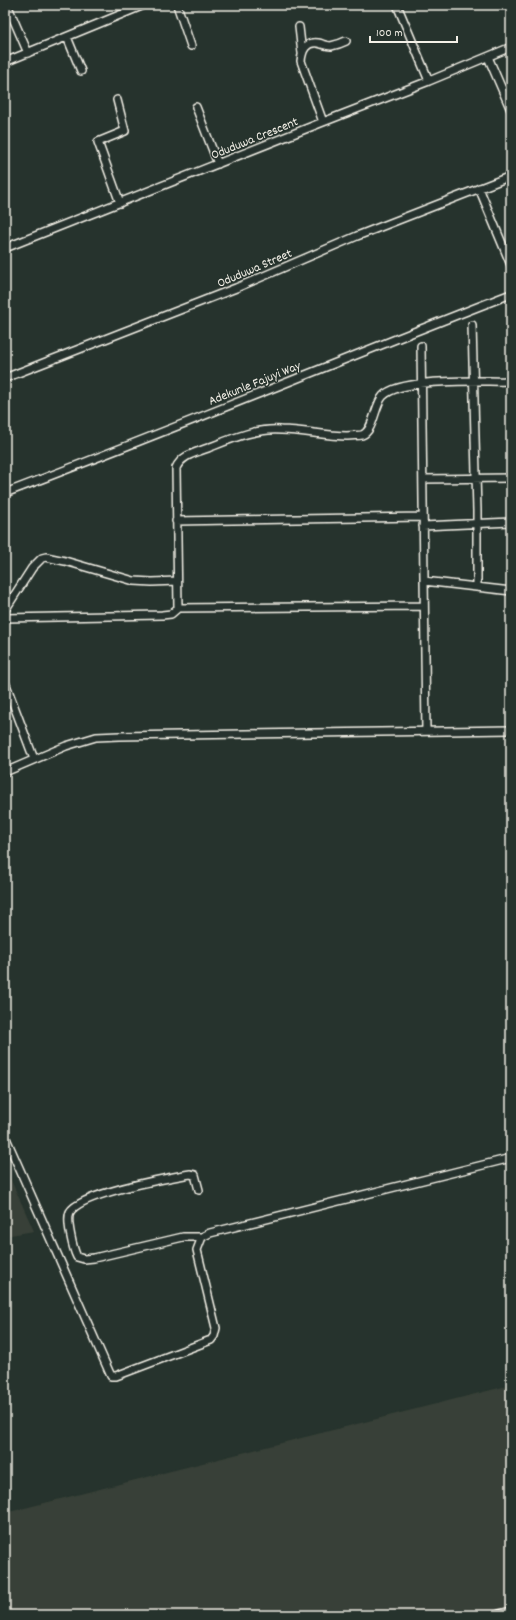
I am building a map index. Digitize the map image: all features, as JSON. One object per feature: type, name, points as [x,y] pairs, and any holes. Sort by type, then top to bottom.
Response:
[{"type":"main road","points":[[499,1615],[511,1612]]},
{"type":"street","points":[[5,62],[144,5]]},
{"type":"street","points":[[177,5],[191,46]]},
{"type":"street","points":[[397,5],[429,82]]},
{"type":"street","points":[[9,9],[28,53]]},
{"type":"street","points":[[299,27],[302,61],[323,122]]},
{"type":"street","points":[[67,37],[81,71]]},
{"type":"street","points":[[302,52],[306,46],[311,44],[318,43],[331,46],[346,41]]},
{"type":"street","name":"Oduduwa Crescent","points":[[5,248],[323,122],[429,82],[511,47]]},
{"type":"street","points":[[488,57],[511,110]]},
{"type":"street","points":[[116,100],[125,131],[98,142],[120,203]]},
{"type":"street","points":[[196,107],[218,164]]},
{"type":"street","name":"Oduduwa Street","points":[[5,378],[236,288],[357,236],[511,176]]},
{"type":"street","points":[[479,188],[511,266]]},
{"type":"street","name":"Adekunle Fajuyi Way","points":[[5,493],[147,439],[355,354],[511,294]]},
{"type":"street","points":[[472,325],[477,523],[477,587]]},
{"type":"street","points":[[421,346],[426,731]]},
{"type":"street","points":[[178,608],[176,468],[180,461],[186,456],[246,434],[261,431],[280,429],[342,436],[363,435],[369,430],[375,412],[383,397],[388,392],[421,383],[511,381]]},
{"type":"street","points":[[423,479],[511,478]]},
{"type":"street","points":[[176,521],[423,518]]},
{"type":"street","points":[[424,526],[511,522]]},
{"type":"street","points":[[5,610],[32,568],[42,558],[46,557],[134,581],[177,581]]},
{"type":"street","points":[[424,581],[511,591]]},
{"type":"street","points":[[5,618],[162,615],[170,614],[178,608],[424,606]]},
{"type":"street","points":[[5,682],[34,759]]},
{"type":"street","points":[[5,772],[66,746],[96,737],[511,730]]},
{"type":"street","points":[[5,1136],[111,1376],[123,1375],[211,1340],[214,1336],[216,1323],[198,1250],[202,1237]]},
{"type":"street","points":[[199,1190],[197,1178],[195,1175],[190,1174],[135,1185],[103,1194],[74,1208],[70,1213],[69,1220],[74,1251],[77,1257],[94,1258],[183,1237],[202,1237],[210,1232],[511,1158]]},
{"type":"shaded area","points":[[5,1167],[34,1231],[5,1236]]},
{"type":"shaded area","points":[[511,1385],[511,1610],[488,1615],[5,1615],[5,1513]]}]
